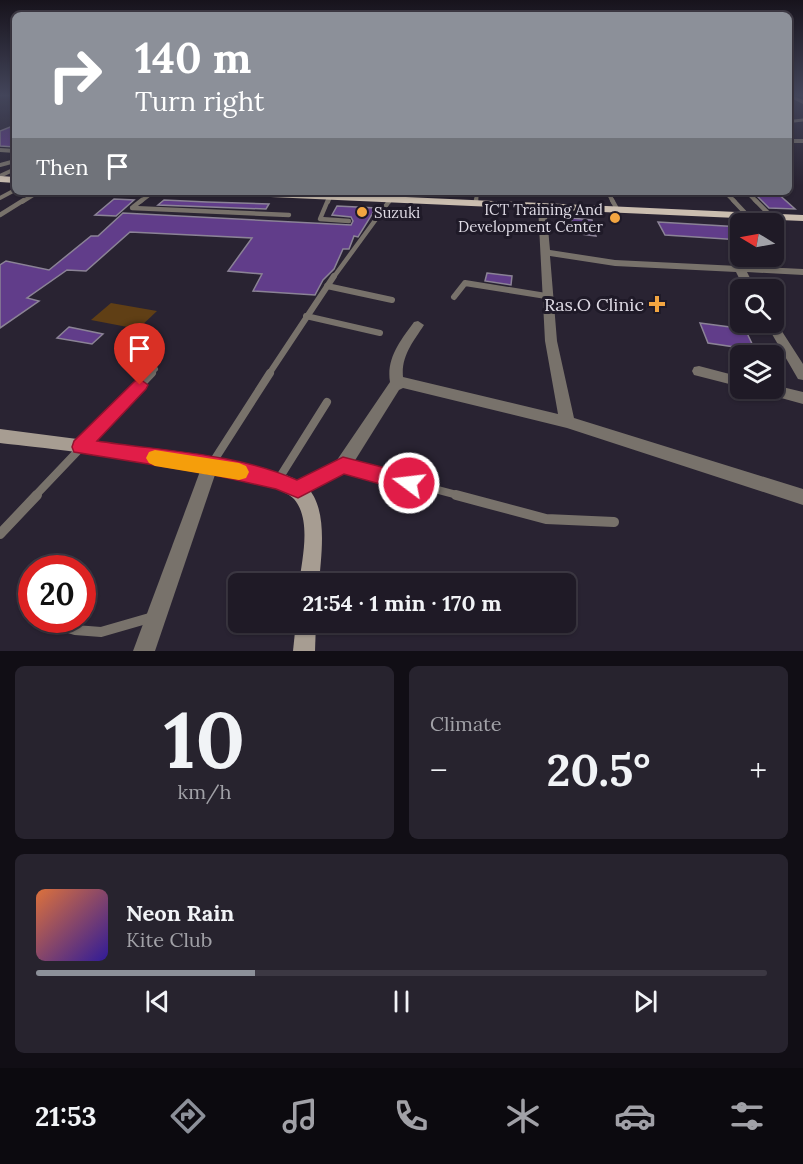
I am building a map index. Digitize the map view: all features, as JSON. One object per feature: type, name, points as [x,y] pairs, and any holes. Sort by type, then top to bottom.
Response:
[{"type":"main road","points":[[304,195],[391,199],[476,198],[542,206],[730,214]]},
{"type":"main road","points":[[784,217],[803,218]]},
{"type":"street","points":[[542,206],[546,296],[551,341],[567,422]]},
{"type":"street","points":[[545,252],[615,263],[803,272]]},
{"type":"street","points":[[738,268],[745,279]]},
{"type":"street","points":[[397,383],[394,373],[398,355],[418,325]]},
{"type":"street","points":[[778,333],[803,375]]},
{"type":"street","points":[[699,371],[730,379]]},
{"type":"street","points":[[397,383],[567,422],[803,496]]},
{"type":"street","points":[[298,489],[343,465],[397,383]]},
{"type":"street","points":[[784,393],[803,398]]},
{"type":"street","points":[[0,436],[210,466],[278,480],[298,489],[309,507],[313,530],[310,573]]},
{"type":"street","points":[[144,651],[210,466]]},
{"type":"street","points":[[304,651],[305,633]]},
{"type":"lane","points":[[0,215],[34,195]]},
{"type":"lane","points":[[149,195],[132,207],[289,215]]},
{"type":"lane","points":[[728,195],[745,213]]},
{"type":"lane","points":[[750,195],[768,213]]},
{"type":"lane","points":[[330,196],[320,219],[349,221]]},
{"type":"lane","points":[[610,196],[617,209]]},
{"type":"lane","points":[[210,466],[306,316],[391,199]]},
{"type":"lane","points":[[454,297],[465,283],[546,296]]},
{"type":"lane","points":[[327,286],[392,300]]},
{"type":"lane","points":[[306,316],[380,333]]},
{"type":"lane","points":[[0,534],[155,369]]},
{"type":"lane","points":[[278,480],[327,402]]},
{"type":"lane","points":[[343,465],[546,519],[614,522]]},
{"type":"lane","points":[[96,631],[108,632],[137,618],[157,616]]},
{"type":"shaded area","points":[[111,303],[157,311],[138,329],[91,320]]},
{"type":"building","points":[[12,126],[12,147],[0,146],[0,131]]},
{"type":"building","points":[[756,195],[779,195],[795,209],[769,208]]},
{"type":"building","points":[[114,199],[134,200],[116,216],[95,215]]},
{"type":"building","points":[[164,200],[269,204],[266,209],[158,205]]},
{"type":"building","points":[[337,206],[376,208],[358,237],[354,236],[349,249],[343,249],[334,269],[323,280],[315,295],[253,291],[262,274],[228,271],[252,238],[130,232],[86,271],[67,270],[27,298],[39,301],[0,328],[0,265],[6,261],[49,270],[91,236],[98,236],[123,213],[351,225],[353,221],[351,217],[332,215]]},
{"type":"building","points":[[571,218],[592,220],[596,236],[574,233]]},
{"type":"building","points":[[658,222],[730,226],[730,239],[665,235]]},
{"type":"building","points":[[487,273],[512,276],[511,285],[485,281]]},
{"type":"building","points":[[700,323],[730,327],[730,333],[747,333],[753,345],[730,346],[708,343]]},
{"type":"building","points":[[69,327],[103,334],[92,344],[57,338]]},
{"type":"slow traffic","points":[[155,458],[239,472]]},
{"type":"place","name":"Suzuki","points":[[362,212]]},
{"type":"place","name":"ICT Training And Development Center","points":[[615,218]]},
{"type":"place","name":"Ras.O Clinic","points":[[657,304]]},
{"type":"route","points":[[140,385],[81,447],[210,466],[278,480],[298,489],[343,465],[409,483]]}]
